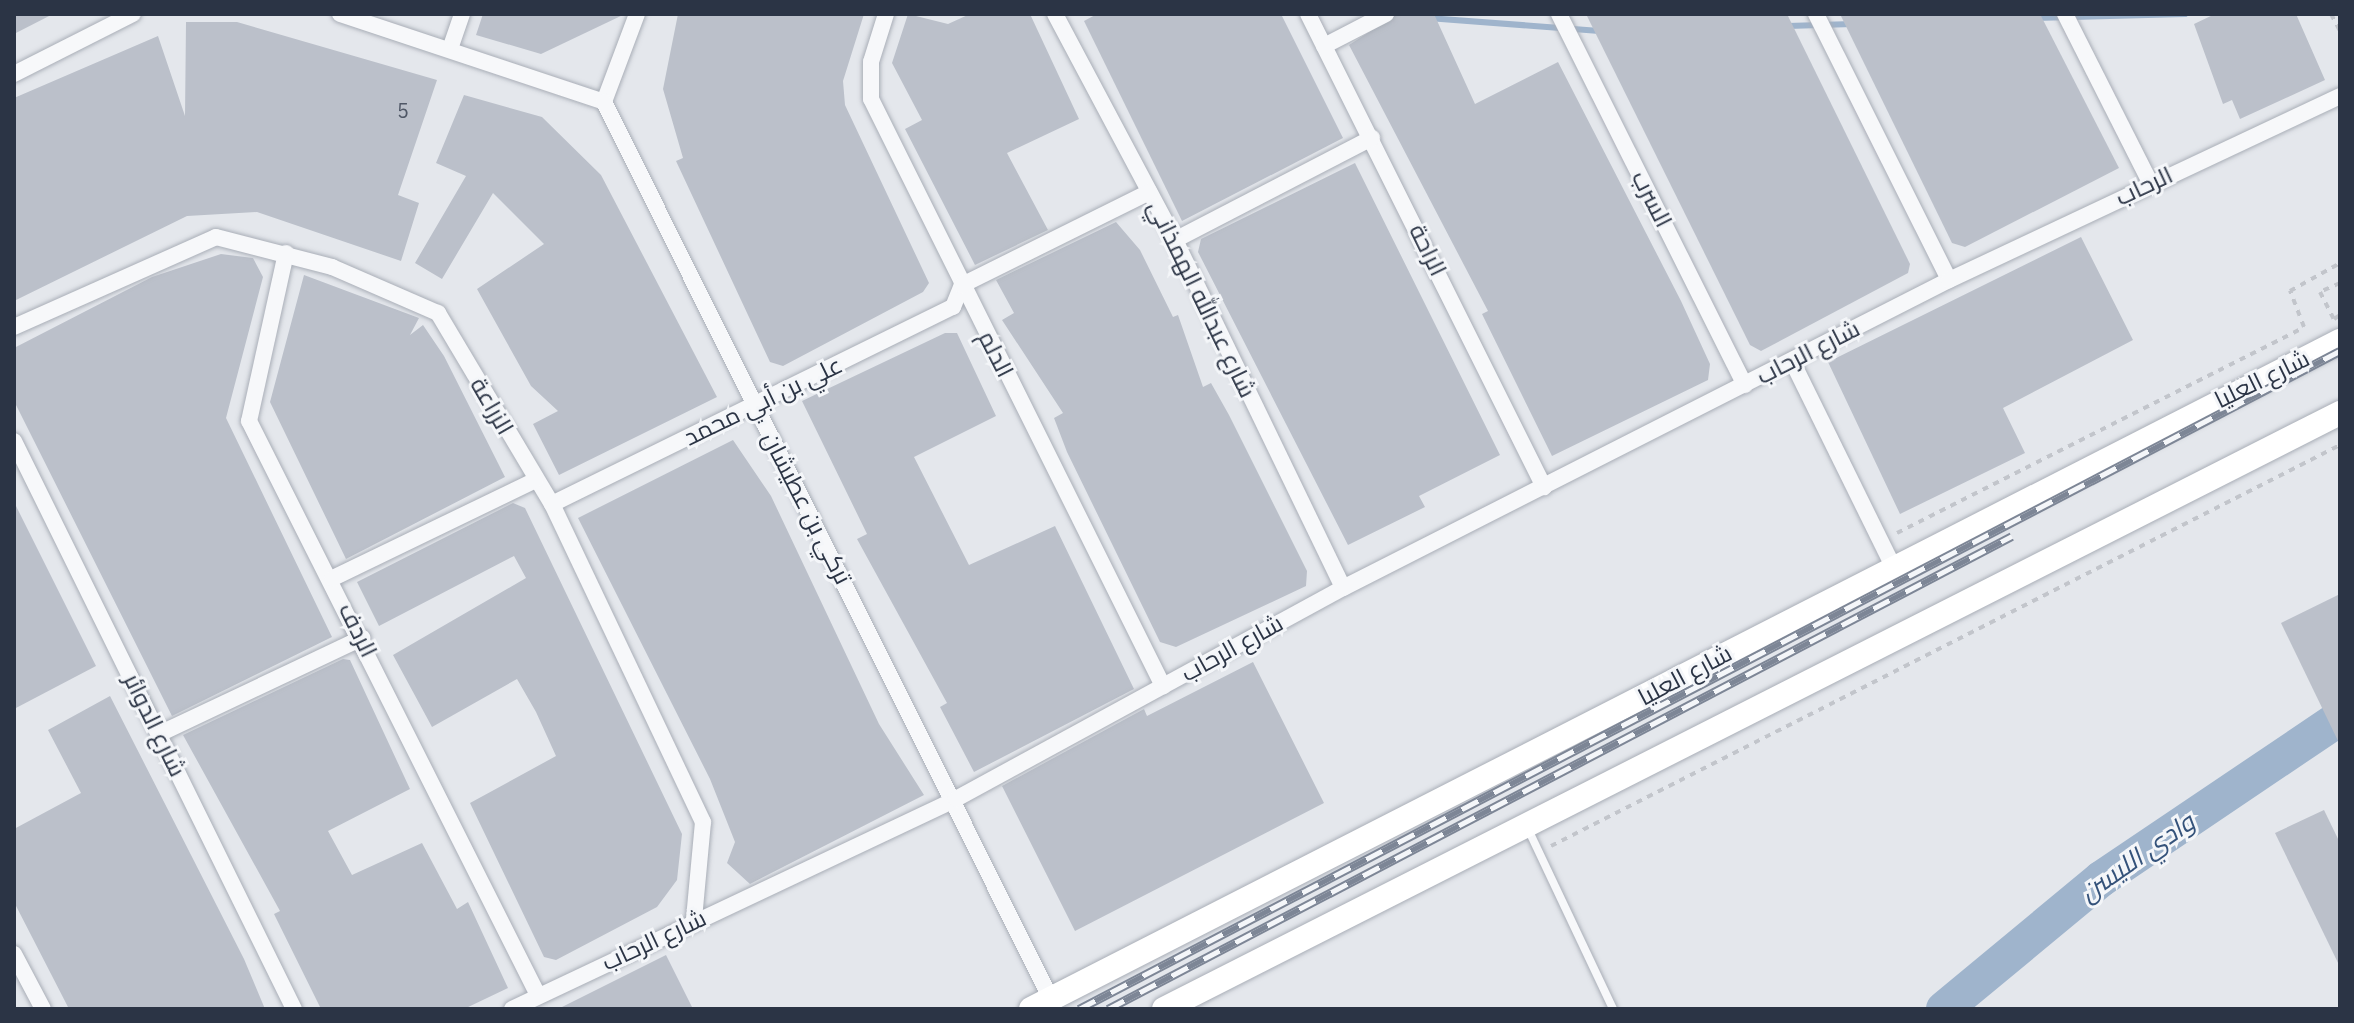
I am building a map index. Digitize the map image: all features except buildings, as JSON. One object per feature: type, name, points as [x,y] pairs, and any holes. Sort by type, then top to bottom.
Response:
[{"type":"main road","name":"شارع العليا","points":[[1041,1004],[1893,566],[2340,341]]},
{"type":"main road","points":[[1164,1009],[2340,413]]},
{"type":"street","points":[[14,74],[133,14]]},
{"type":"street","points":[[340,14],[604,102],[637,14]]},
{"type":"street","points":[[450,49],[462,14]]},
{"type":"street","name":"الدلم","points":[[886,14],[871,62],[871,99],[1163,686]]},
{"type":"street","name":"شارع عبدالله الهمذاني","points":[[1055,14],[1175,240],[1343,588]]},
{"type":"street","name":"الراحة","points":[[1308,14],[1544,487]]},
{"type":"street","points":[[1324,46],[1386,14]]},
{"type":"street","name":"السرب","points":[[1559,14],[1745,385]]},
{"type":"street","points":[[1816,14],[1949,280]]},
{"type":"street","points":[[2065,14],[2150,182]]},
{"type":"street","name":"الرحاب","points":[[1949,280],[2150,182],[2340,96]]},
{"type":"street","name":"تركي بن عطيشان","points":[[604,102],[956,799],[1041,1004]]},
{"type":"street","points":[[1175,240],[1372,138]]},
{"type":"street","points":[[962,285],[1149,192]]},
{"type":"street","name":"الزراعة","points":[[14,327],[216,237],[286,253],[438,313],[552,504],[703,822],[694,919]]},
{"type":"street","name":"الردف","points":[[286,253],[249,421],[333,578],[538,995]]},
{"type":"street","name":"شارع الرحاب","points":[[512,1009],[694,919],[745,902],[956,799],[1343,588],[1949,280]]},
{"type":"street","name":"علي بن أبي محمد","points":[[552,504],[953,307],[962,285]]},
{"type":"street","points":[[1792,361],[1893,566]]},
{"type":"street","name":"شارع الدوائر","points":[[14,441],[294,1009]]},
{"type":"street","points":[[333,578],[536,480]]},
{"type":"street","points":[[159,734],[362,638]]},
{"type":"street","points":[[14,954],[43,1009]]},
{"type":"lane","points":[[1526,826],[1613,1009]]},
{"type":"path","points":[[2331,14],[2340,31]]},
{"type":"path","points":[[1881,541],[2304,327],[2290,291],[2340,263]]},
{"type":"path","points":[[2340,283],[2320,292],[2334,319],[2340,315]]},
{"type":"path","points":[[1539,852],[2340,445]]},
{"type":"waterway","points":[[2035,18],[2185,14]]},
{"type":"waterway","points":[[1428,18],[1600,31]]},
{"type":"waterway","points":[[1788,26],[1852,24]]},
{"type":"waterway","name":"وادي الليسن","points":[[1944,1009],[2101,879],[2340,718]]},
{"type":"railway","points":[[1079,1009],[2340,351]]},
{"type":"railway","points":[[1108,1009],[2012,536]]}]
